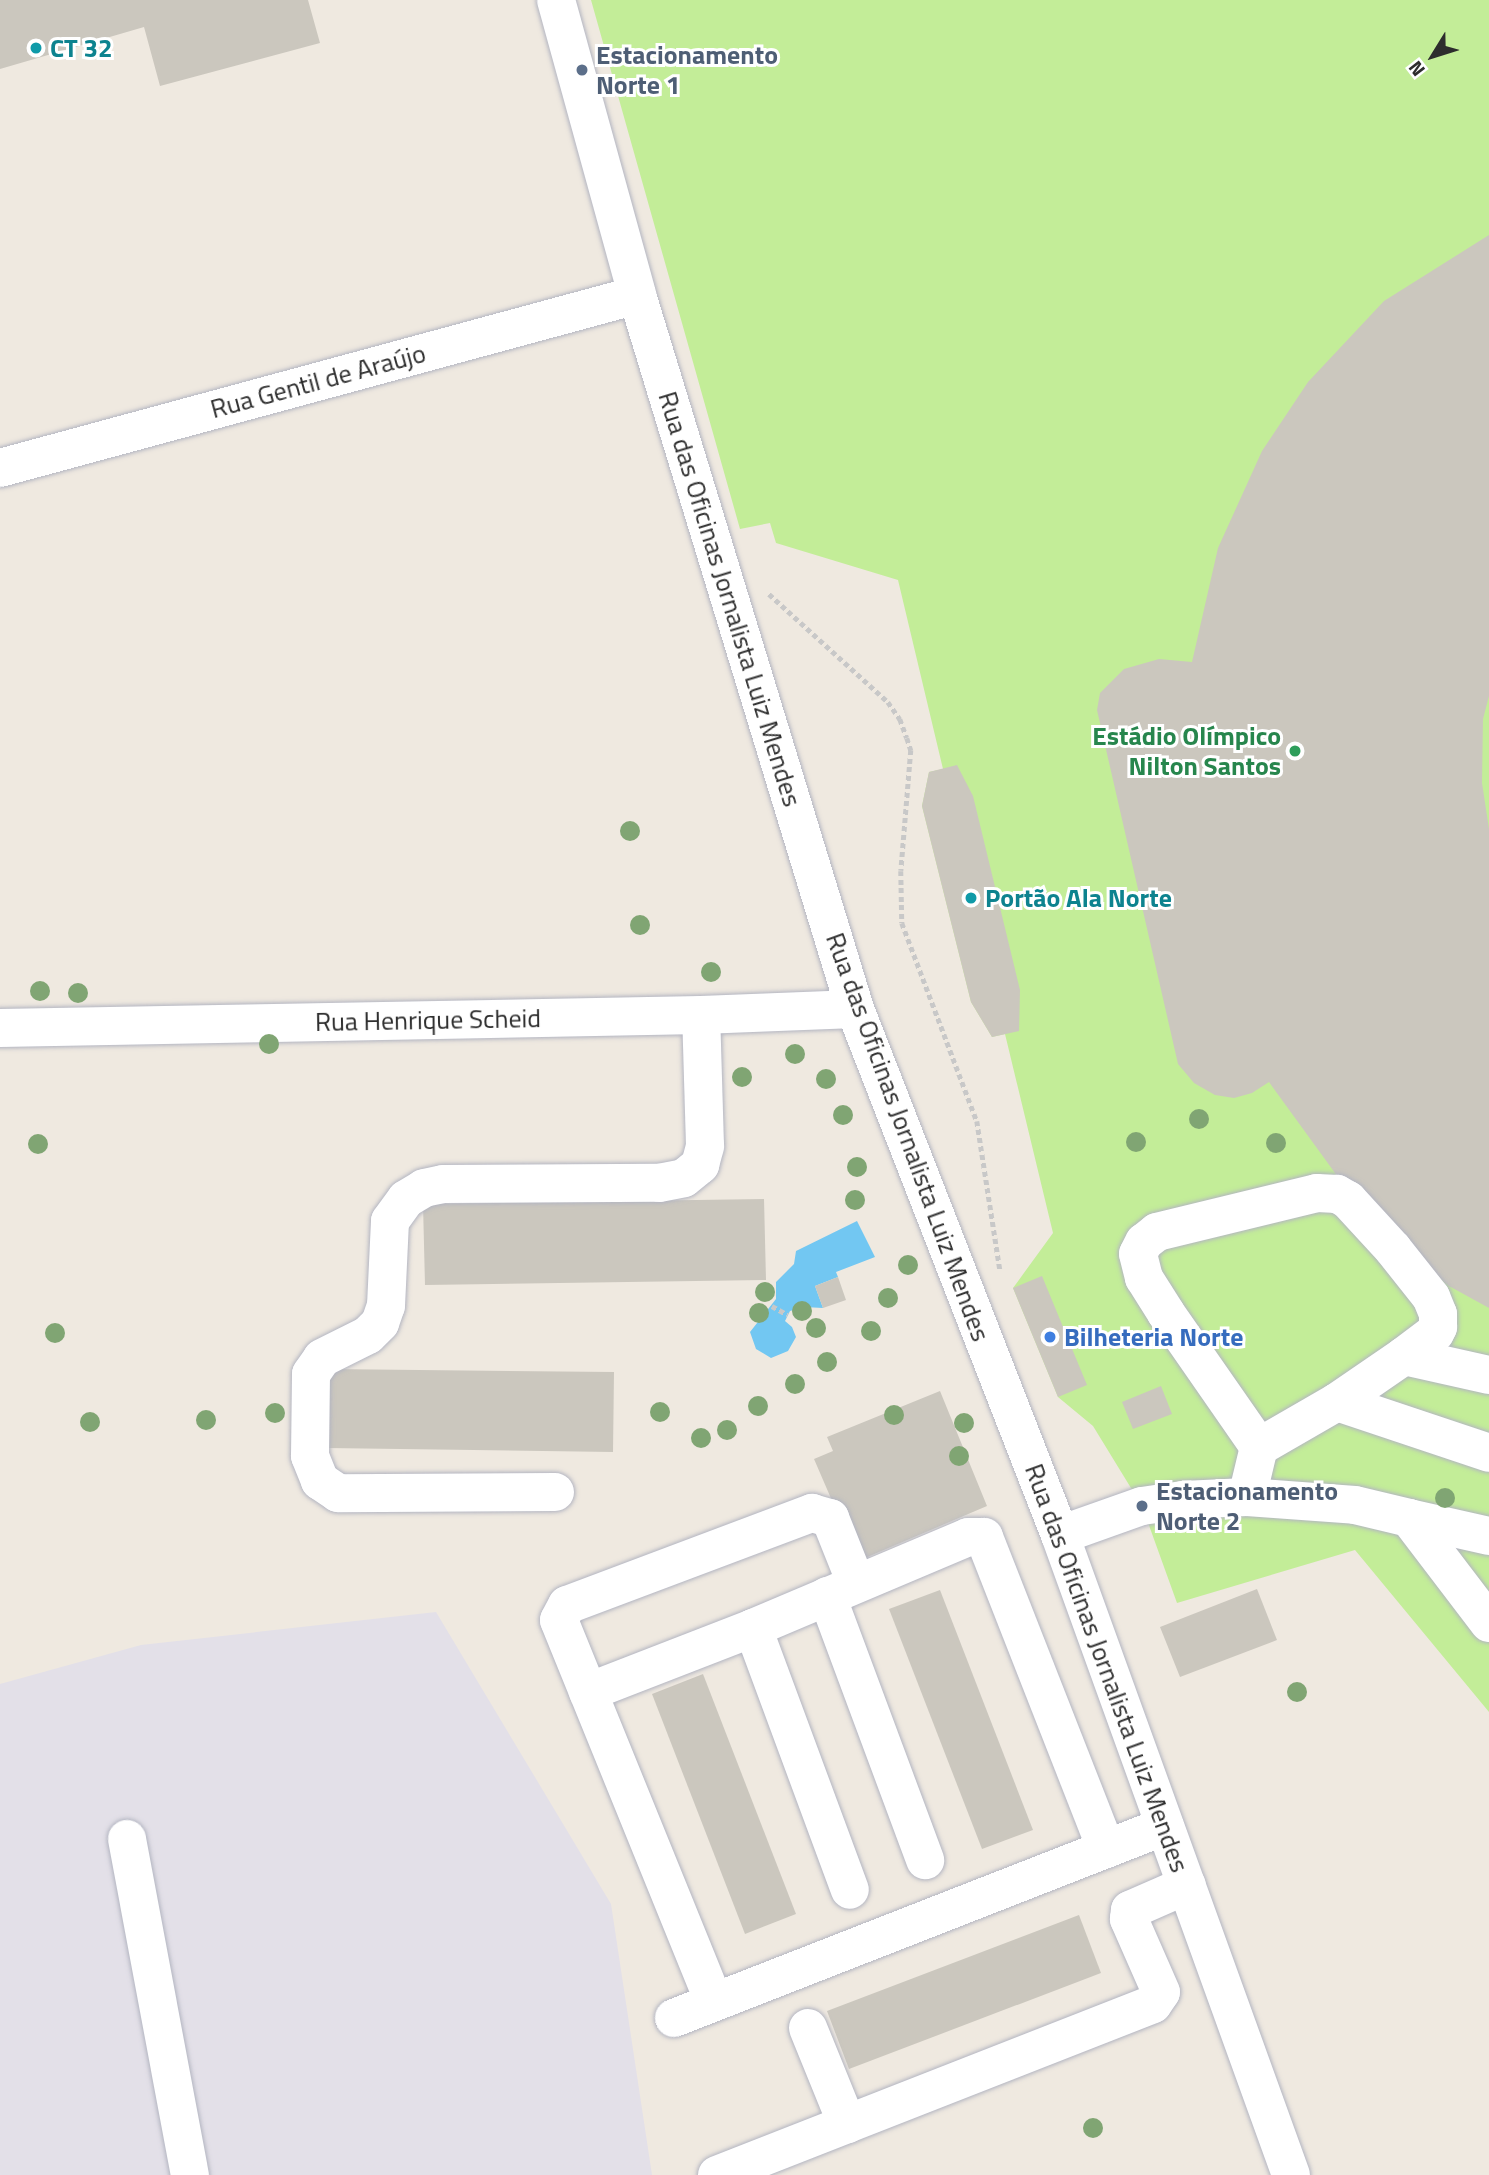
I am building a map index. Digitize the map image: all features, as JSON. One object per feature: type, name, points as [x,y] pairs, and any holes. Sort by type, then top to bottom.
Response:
[{"type":"street","name":"Rua das Oficinas Jornalista Luiz Mendes","points":[[556,0],[636,295],[855,1009],[1060,1535],[1291,2175]]},
{"type":"street","name":"Rua Gentil de Araújo","points":[[0,468],[636,295]]},
{"type":"street","name":"Rua Henrique Scheid","points":[[0,1028],[701,1015],[855,1009]]},
{"type":"street","points":[[555,1492],[338,1493],[320,1481],[310,1456],[311,1374],[322,1358],[368,1335],[380,1322],[386,1306],[390,1221],[406,1199],[424,1188],[443,1184],[659,1183],[684,1178],[700,1165],[705,1146],[701,1015]]},
{"type":"street","points":[[1247,1497],[1259,1447],[1337,1402],[1434,1333],[1438,1314],[1431,1297],[1393,1249],[1348,1200],[1337,1194],[1317,1193],[1157,1232],[1144,1242],[1138,1254],[1144,1278],[1259,1447]]},
{"type":"street","points":[[1404,1356],[1489,1376]]},
{"type":"street","points":[[1337,1402],[1489,1453]]},
{"type":"street","points":[[1060,1535],[1123,1512],[1183,1500],[1247,1497],[1355,1505],[1489,1536]]},
{"type":"street","points":[[713,2002],[559,1620],[568,1605],[812,1513],[830,1518],[841,1590],[925,1860]]},
{"type":"street","points":[[1409,1518],[1489,1623]]},
{"type":"street","points":[[588,1692],[753,1628],[968,1537],[984,1537],[1106,1849]]},
{"type":"street","points":[[753,1628],[850,1890]]},
{"type":"street","points":[[674,2018],[1165,1826]]},
{"type":"street","points":[[127,1839],[190,2175]]},
{"type":"street","points":[[717,2175],[1153,2004],[1161,1992],[1129,1919],[1130,1910],[1186,1885]]},
{"type":"street","points":[[808,2028],[847,2124]]},
{"type":"path","points":[[763,588],[780,607],[888,702],[900,719],[907,738],[911,750],[901,871],[902,922],[977,1121],[994,1247],[1002,1278]]},
{"type":"path","points":[[772,1306],[788,1315]]},
{"type":"shaded area","points":[[436,1612],[611,1904],[652,2175],[0,2175],[0,1684],[141,1645]]},
{"type":"green space","points":[[591,0],[1489,0],[1489,1712],[1355,1550],[1177,1603],[1142,1506],[1093,1426],[1058,1397],[1013,1288],[1053,1233],[1005,1034],[992,1037],[971,1002],[922,806],[929,772],[943,769],[898,580],[776,543],[770,523],[740,529]]},
{"type":"water","points":[[857,1221],[875,1257],[836,1272],[838,1277],[815,1286],[823,1308],[804,1307],[790,1311],[785,1321],[792,1327],[796,1337],[788,1351],[771,1358],[756,1349],[750,1332],[776,1299],[776,1282],[794,1264],[796,1251]]},
{"type":"building","points":[[0,0],[308,0],[320,43],[160,86],[144,27],[0,69]]},
{"type":"building","name":"Estádio Olímpico Nilton Santos","points":[[1489,235],[1489,696],[1483,719],[1482,783],[1489,829],[1489,1308],[1449,1286],[1359,1206],[1269,1082],[1252,1093],[1234,1098],[1215,1095],[1194,1083],[1178,1064],[1097,710],[1100,693],[1124,669],[1159,659],[1192,662],[1218,548],[1262,451],[1308,382],[1384,301]]},
{"type":"building","name":"Portão Ala Norte","points":[[957,765],[973,796],[1020,990],[1019,1031],[992,1037],[971,1002],[922,806],[929,772]]},
{"type":"building","points":[[764,1199],[766,1280],[425,1285],[423,1204]]},
{"type":"building","name":"Bilheteria Norte","points":[[1042,1276],[1087,1385],[1058,1397],[1013,1288]]},
{"type":"building","points":[[838,1277],[846,1300],[823,1308],[815,1286]]},
{"type":"building","points":[[328,1369],[614,1372],[613,1452],[327,1448]]},
{"type":"building","points":[[1161,1386],[1172,1414],[1133,1429],[1122,1402]]},
{"type":"building","points":[[940,1391],[987,1506],[858,1561],[814,1459],[833,1451],[827,1437]]},
{"type":"building","points":[[1257,1589],[1277,1640],[1180,1677],[1160,1627]]},
{"type":"building","points":[[940,1590],[1033,1830],[982,1849],[889,1609]]},
{"type":"building","points":[[703,1674],[796,1914],[745,1934],[652,1694]]},
{"type":"building","points":[[1079,1915],[1101,1973],[849,2069],[827,2011]]},
{"type":"place","name":"CT 32","points":[[36,48]]},
{"type":"place","name":"Estacionamento Norte 1","points":[[582,70]]},
{"type":"place","name":"Estádio Olímpico Nilton Santos","points":[[1295,751]]},
{"type":"place","name":"Portão Ala Norte","points":[[971,898]]},
{"type":"place","name":"Bilheteria Norte","points":[[1050,1337]]},
{"type":"place","name":"Estacionamento Norte 2","points":[[1142,1506]]}]
